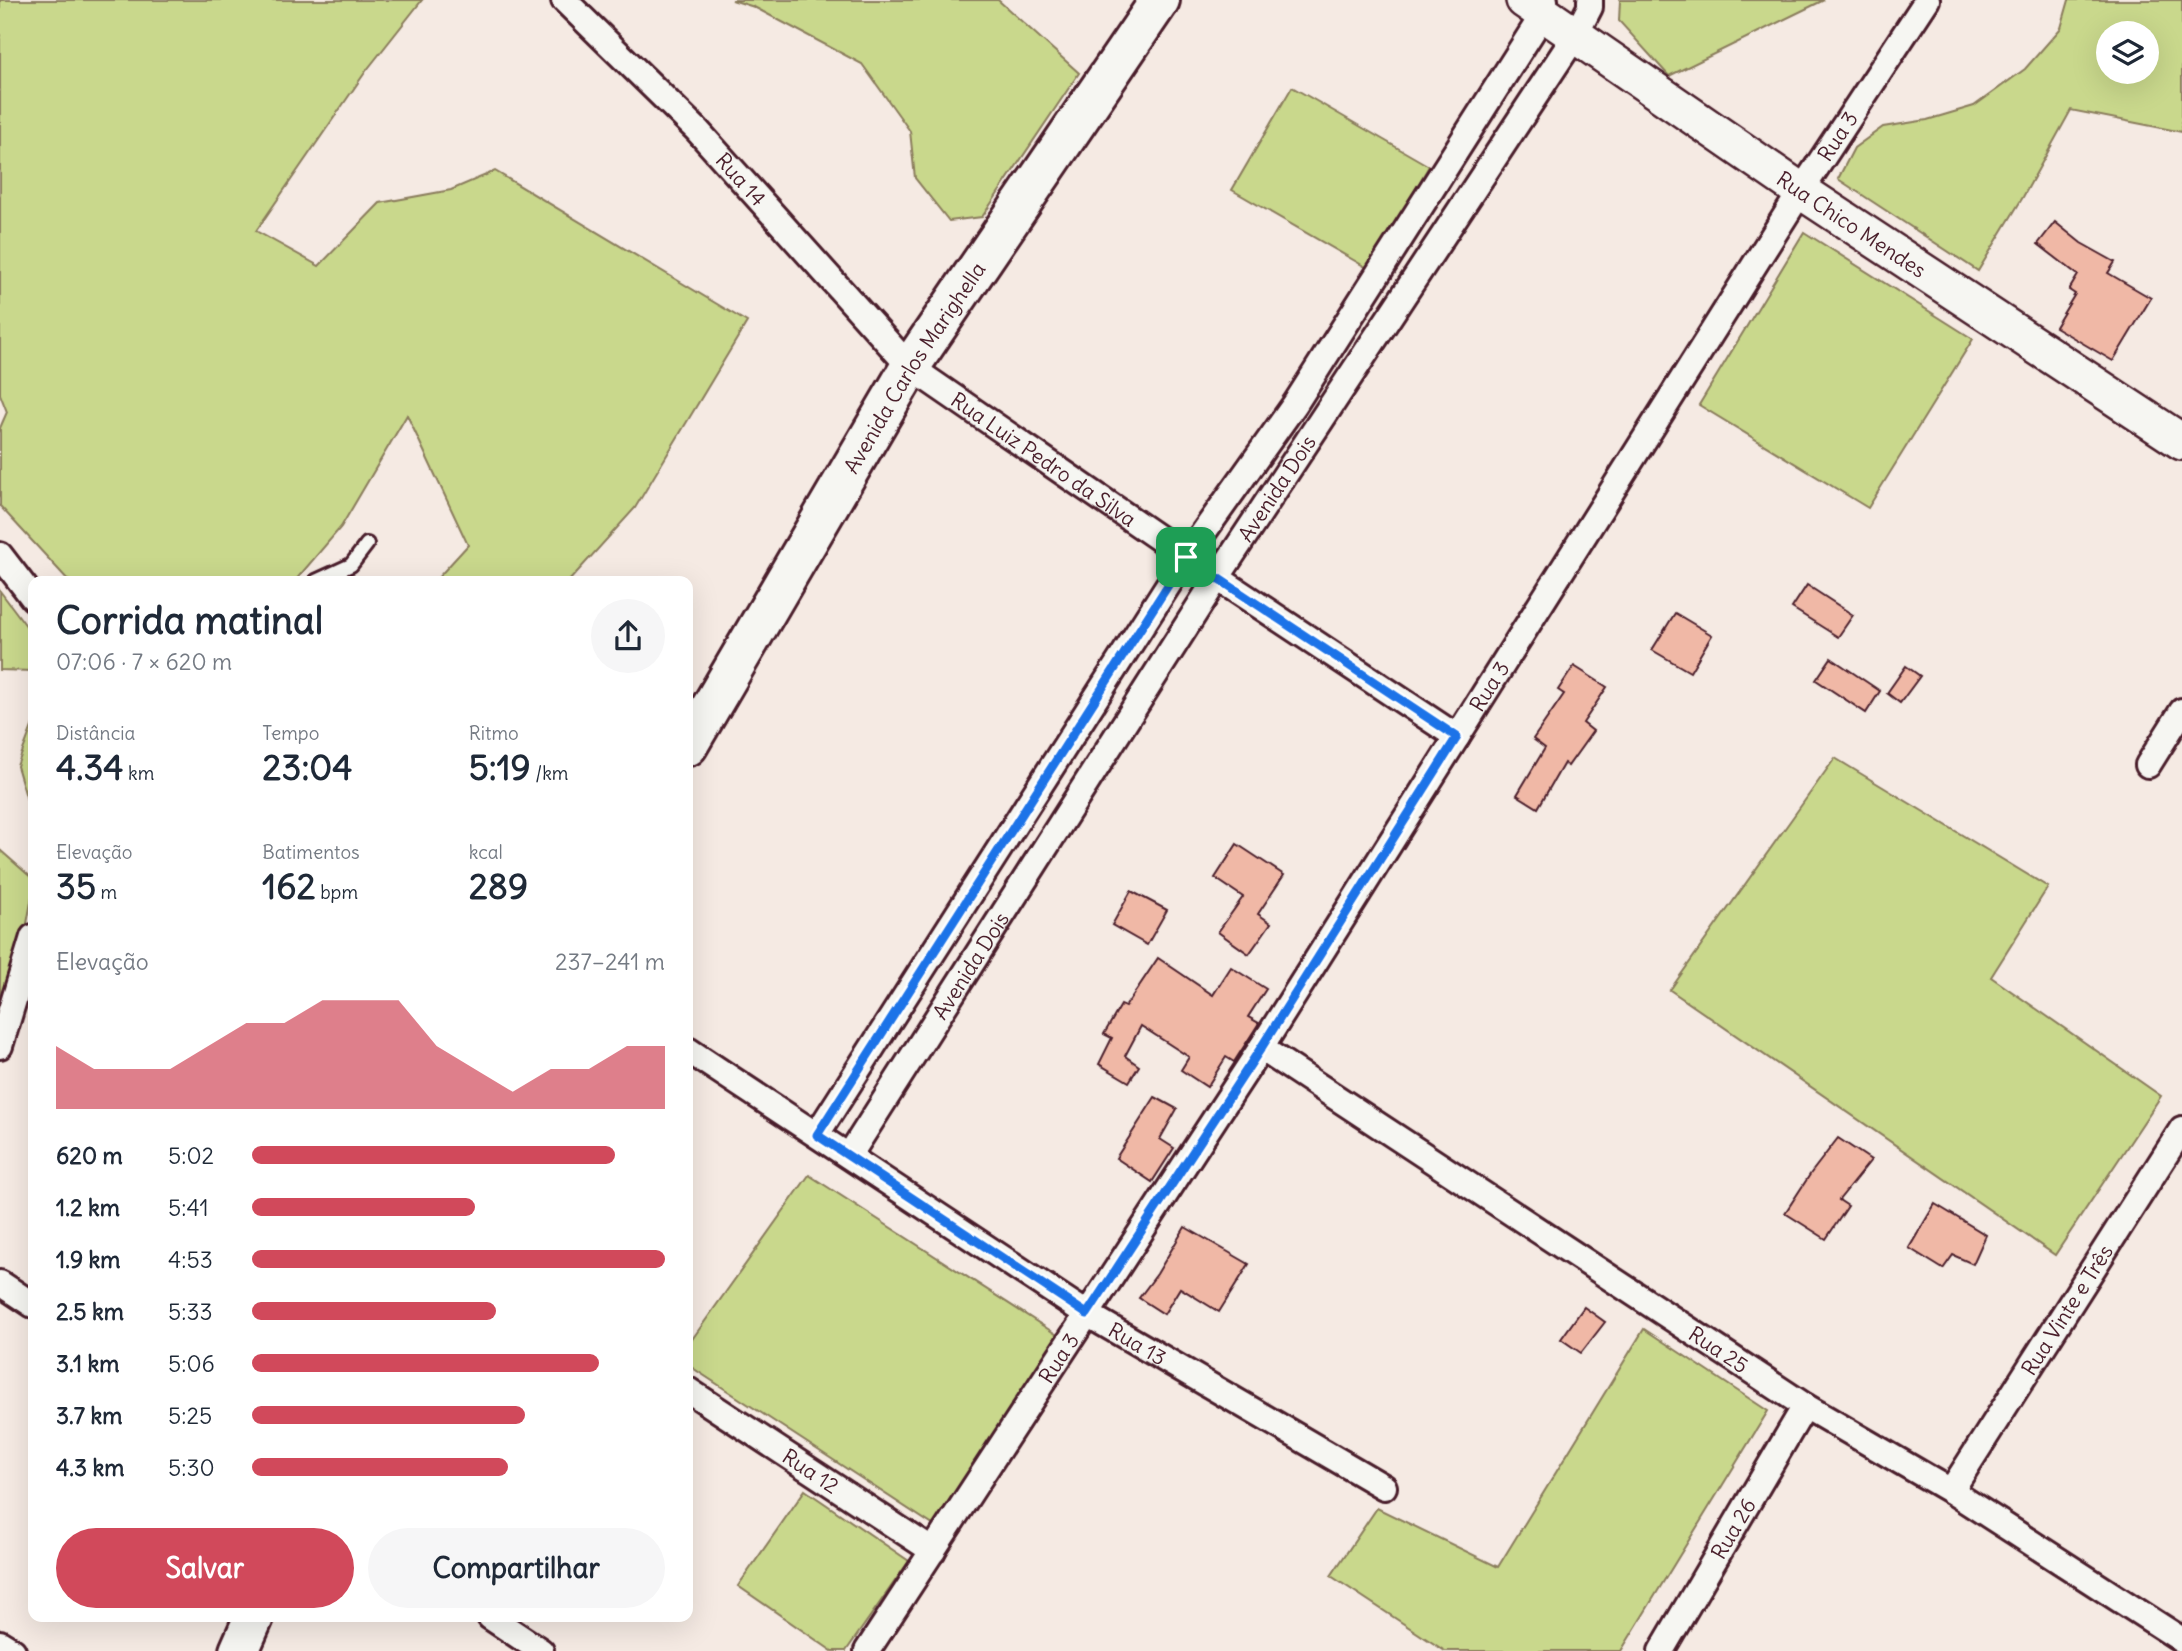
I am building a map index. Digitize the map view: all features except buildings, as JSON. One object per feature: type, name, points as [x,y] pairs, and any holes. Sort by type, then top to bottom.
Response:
[{"type":"main road","name":"Avenida Carlos Marighella","points":[[693,737],[910,367],[1160,0]]},
{"type":"main road","name":"Rua Chico Mendes","points":[[1537,4],[1574,36],[1801,191],[2182,442]]},
{"type":"main road","points":[[239,1651],[252,1622]]},
{"type":"street","name":"Rua 14","points":[[564,0],[697,130],[910,367]]},
{"type":"street","name":"Avenida Dois","points":[[849,1156],[1217,578],[1574,36],[1590,7],[1590,0]]},
{"type":"street","name":"Rua 3","points":[[867,1651],[1261,1048],[1801,191],[1927,0]]},
{"type":"street","name":"Avenida Dois","points":[[817,1135],[1186,557],[1296,404],[1537,4]]},
{"type":"street","name":"Rua Luiz Pedro da Silva","points":[[910,367],[1217,578],[1457,737]]},
{"type":"street","points":[[0,555],[28,591]]},
{"type":"street","points":[[2148,765],[2182,711]]},
{"type":"street","points":[[0,1046],[28,957]]},
{"type":"street","name":"Rua 25","points":[[1261,1048],[1805,1406],[1951,1491],[2182,1640]]},
{"type":"street","name":"Rua 13","points":[[693,1053],[1087,1314],[1384,1487]]},
{"type":"street","name":"Rua Vinte e Três","points":[[1951,1491],[2182,1129]]},
{"type":"street","points":[[0,1283],[28,1302]]},
{"type":"street","name":"Rua 12","points":[[693,1393],[933,1551]]},
{"type":"street","name":"Rua 26","points":[[1661,1651],[1805,1406]]},
{"type":"street","points":[[498,1622],[541,1651]]},
{"type":"street","points":[[0,1643],[13,1651]]},
{"type":"lane","points":[[327,576],[351,565],[367,544]]},
{"type":"green space","points":[[0,0],[422,0],[366,71],[256,231],[319,266],[380,203],[451,190],[495,171],[747,322],[635,508],[574,576],[440,576],[468,545],[407,415],[341,527],[299,576],[64,576],[0,506],[0,428],[7,412],[0,394]]},
{"type":"green space","points":[[732,0],[998,0],[1079,73],[982,217],[949,221],[915,178],[910,131],[862,64],[754,7]]},
{"type":"green space","points":[[1620,0],[1824,0],[1669,76],[1619,21]]},
{"type":"green space","points":[[2069,0],[2182,0],[2182,132],[2071,110],[1978,271],[1838,179],[1854,148],[1883,127],[1927,120],[1974,106],[2025,69],[2061,28]]},
{"type":"green space","points":[[1292,87],[1429,166],[1369,269],[1232,190]]},
{"type":"green space","points":[[1804,232],[1973,339],[1868,508],[1699,405]]},
{"type":"green space","points":[[0,591],[28,628],[28,671],[0,670]]},
{"type":"green space","points":[[28,737],[28,803],[17,766]]},
{"type":"green space","points":[[1835,758],[2048,887],[1991,977],[2161,1096],[2055,1255],[1670,990]]},
{"type":"green space","points":[[0,850],[28,875],[28,918],[13,1000],[0,1014]]},
{"type":"green space","points":[[809,1175],[1062,1338],[939,1529],[693,1368],[693,1338]]},
{"type":"green space","points":[[1644,1329],[1768,1411],[1621,1651],[1445,1651],[1331,1576],[1377,1508],[1498,1567]]},
{"type":"green space","points":[[805,1490],[909,1561],[846,1651],[832,1651],[738,1586]]},
{"type":"route","points":[[1186,557],[1457,737],[1261,1048],[1087,1314],[817,1135],[1186,557]]}]
